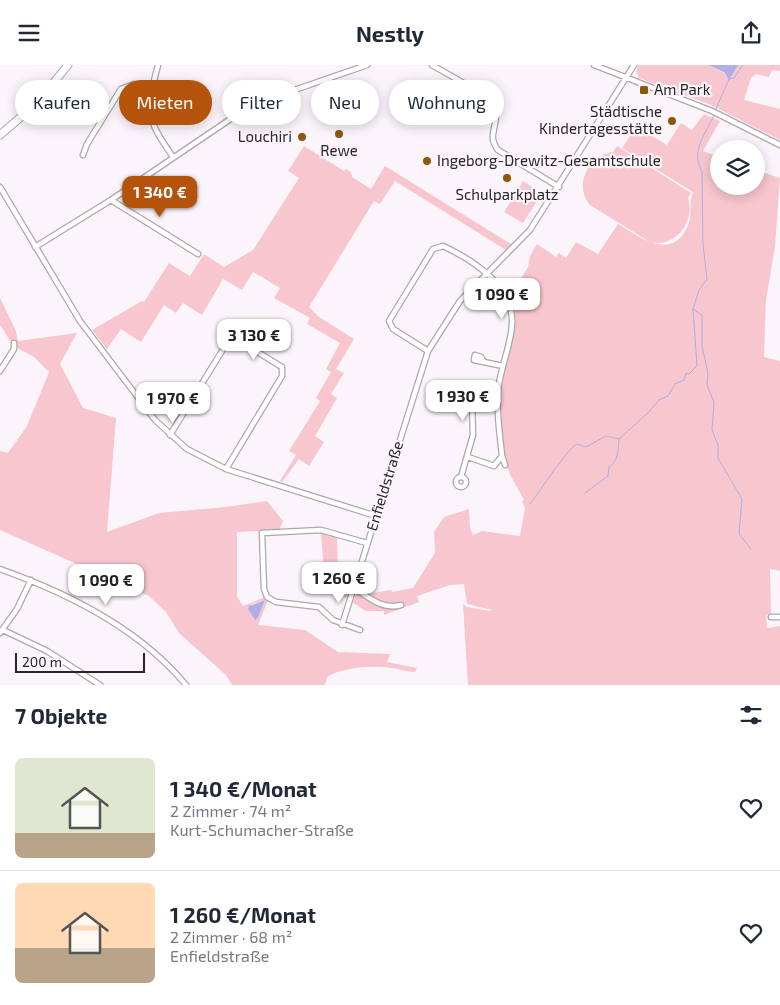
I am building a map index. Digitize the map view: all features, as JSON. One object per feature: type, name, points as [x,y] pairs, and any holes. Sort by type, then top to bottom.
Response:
[{"type":"main road","points":[[0,135],[37,103],[68,65]]},
{"type":"street","points":[[154,80],[158,65]]},
{"type":"street","points":[[35,247],[111,200],[215,128],[264,102],[367,65]]},
{"type":"street","points":[[432,65],[491,102],[497,114],[492,135],[493,144],[498,150],[559,187]]},
{"type":"street","points":[[594,65],[712,111],[780,145]]},
{"type":"street","name":"Enfieldstraße","points":[[342,625],[428,351],[460,301],[522,240],[559,187],[634,65]]},
{"type":"street","points":[[83,155],[87,145],[119,94]]},
{"type":"street","points":[[153,125],[173,157]]},
{"type":"street","points":[[0,187],[80,321],[155,420],[170,435],[193,453],[226,469],[376,516]]},
{"type":"street","points":[[111,200],[198,253]]},
{"type":"street","points":[[428,351],[394,331],[389,323],[433,249],[445,246],[488,274],[507,297],[512,311],[512,325],[498,400],[502,456],[505,465]]},
{"type":"street","points":[[170,435],[227,343],[234,339],[282,367],[282,376],[226,469]]},
{"type":"street","points":[[0,371],[14,349],[14,343]]},
{"type":"street","points":[[484,362],[503,366]]},
{"type":"street","points":[[461,477],[473,435],[472,403],[498,400]]},
{"type":"street","points":[[468,457],[494,466],[502,456]]},
{"type":"street","points":[[360,630],[342,625],[318,607],[276,602],[267,597],[264,589],[262,533],[321,531],[367,543]]},
{"type":"street","points":[[0,569],[31,580],[86,605],[124,629],[154,653],[186,685]]},
{"type":"street","points":[[31,580],[17,609],[2,631],[47,651],[100,685]]},
{"type":"street","points":[[354,588],[383,606],[390,608],[401,605]]},
{"type":"street","points":[[771,617],[780,617]]},
{"type":"shaded area","points":[[638,65],[709,65],[729,76],[738,65],[780,65],[780,71],[772,70],[769,77],[756,74],[751,78],[744,100],[780,109],[780,140],[711,105],[639,78],[636,72]]},
{"type":"shaded area","points":[[704,114],[720,121],[703,151],[710,154],[710,195],[765,195],[765,173],[780,178],[775,247],[766,300],[764,357],[780,361],[780,571],[770,569],[771,614],[766,615],[767,628],[780,626],[780,685],[468,685],[463,604],[467,607],[492,610],[467,604],[464,584],[450,585],[417,596],[419,602],[384,615],[384,611],[366,611],[353,603],[358,588],[367,594],[413,588],[435,553],[434,532],[444,517],[469,509],[470,528],[473,535],[482,531],[520,536],[525,508],[522,501],[524,500],[505,462],[499,424],[500,386],[514,330],[514,307],[510,297],[528,267],[530,256],[537,244],[556,257],[559,253],[566,258],[576,242],[598,254],[618,224],[656,244],[666,245],[675,242],[683,235],[689,223],[693,192],[622,148],[632,133],[634,135],[638,128],[667,145],[681,123],[692,130]]},
{"type":"shaded area","points":[[304,146],[344,171],[346,169],[351,172],[352,177],[371,189],[385,166],[511,244],[506,250],[395,181],[380,204],[374,201],[309,307],[319,317],[354,339],[336,369],[344,373],[331,394],[337,398],[315,436],[324,442],[309,466],[299,459],[282,482],[280,481],[296,455],[289,451],[320,401],[316,398],[331,372],[326,369],[340,343],[307,324],[310,318],[274,298],[280,288],[253,272],[242,290],[223,279],[202,315],[183,303],[176,313],[164,305],[141,342],[121,329],[107,349],[92,330],[142,301],[144,302],[169,263],[190,276],[204,254],[224,267],[253,250],[299,178],[288,171]]},
{"type":"shaded area","points":[[617,146],[691,193],[688,198],[689,216],[686,224],[675,237],[659,243],[650,242],[590,205],[583,189],[583,180],[586,172],[597,159],[604,154],[613,152]]},
{"type":"shaded area","points":[[523,181],[542,193],[523,223],[504,212]]},
{"type":"shaded area","points":[[0,298],[16,331],[18,341],[77,333],[60,364],[83,408],[116,418],[107,532],[159,513],[267,501],[283,521],[279,530],[237,532],[237,596],[243,606],[265,597],[268,600],[258,625],[305,630],[338,652],[390,654],[387,662],[417,668],[415,672],[395,668],[367,667],[341,671],[327,677],[325,685],[232,685],[226,675],[179,633],[166,612],[149,596],[0,530],[0,451],[8,453],[27,426],[49,372],[34,357],[17,348],[12,350],[11,342],[0,325]],"holes":[[[265,600],[258,618],[255,620],[248,609],[252,604]]]},
{"type":"shaded area","points":[[321,533],[337,535],[338,574],[352,583],[347,599],[325,585]]},
{"type":"water","points":[[709,65],[738,65],[729,80],[725,73]]},
{"type":"water","points":[[265,600],[258,618],[255,620],[248,609],[249,606]]},
{"type":"waterway","points":[[715,111],[729,79],[734,78],[743,65]]},
{"type":"waterway","points":[[714,115],[698,150],[699,164],[702,171],[703,244],[707,279],[699,290],[693,309],[702,315],[702,346],[708,373],[707,385],[714,402],[712,430],[718,445],[718,458],[742,499],[739,534],[751,549]]},
{"type":"waterway","points":[[530,504],[572,448],[577,444],[586,447],[606,436],[619,439],[649,412],[659,400],[668,396],[675,384],[684,380],[686,373],[689,374],[697,366],[693,309]]},
{"type":"waterway","points":[[585,493],[608,476],[609,467],[615,462],[619,439]]},
{"type":"place","name":"Am Park","points":[[644,90]]},
{"type":"place","name":"Städtische Kindertagesstätte","points":[[672,121]]},
{"type":"place","name":"Rewe","points":[[339,134]]},
{"type":"place","name":"Louchiri","points":[[302,137]]},
{"type":"place","name":"Ingeborg-Drewitz-Gesamtschule","points":[[427,161]]},
{"type":"place","name":"Schulparkplatz","points":[[507,178]]}]
